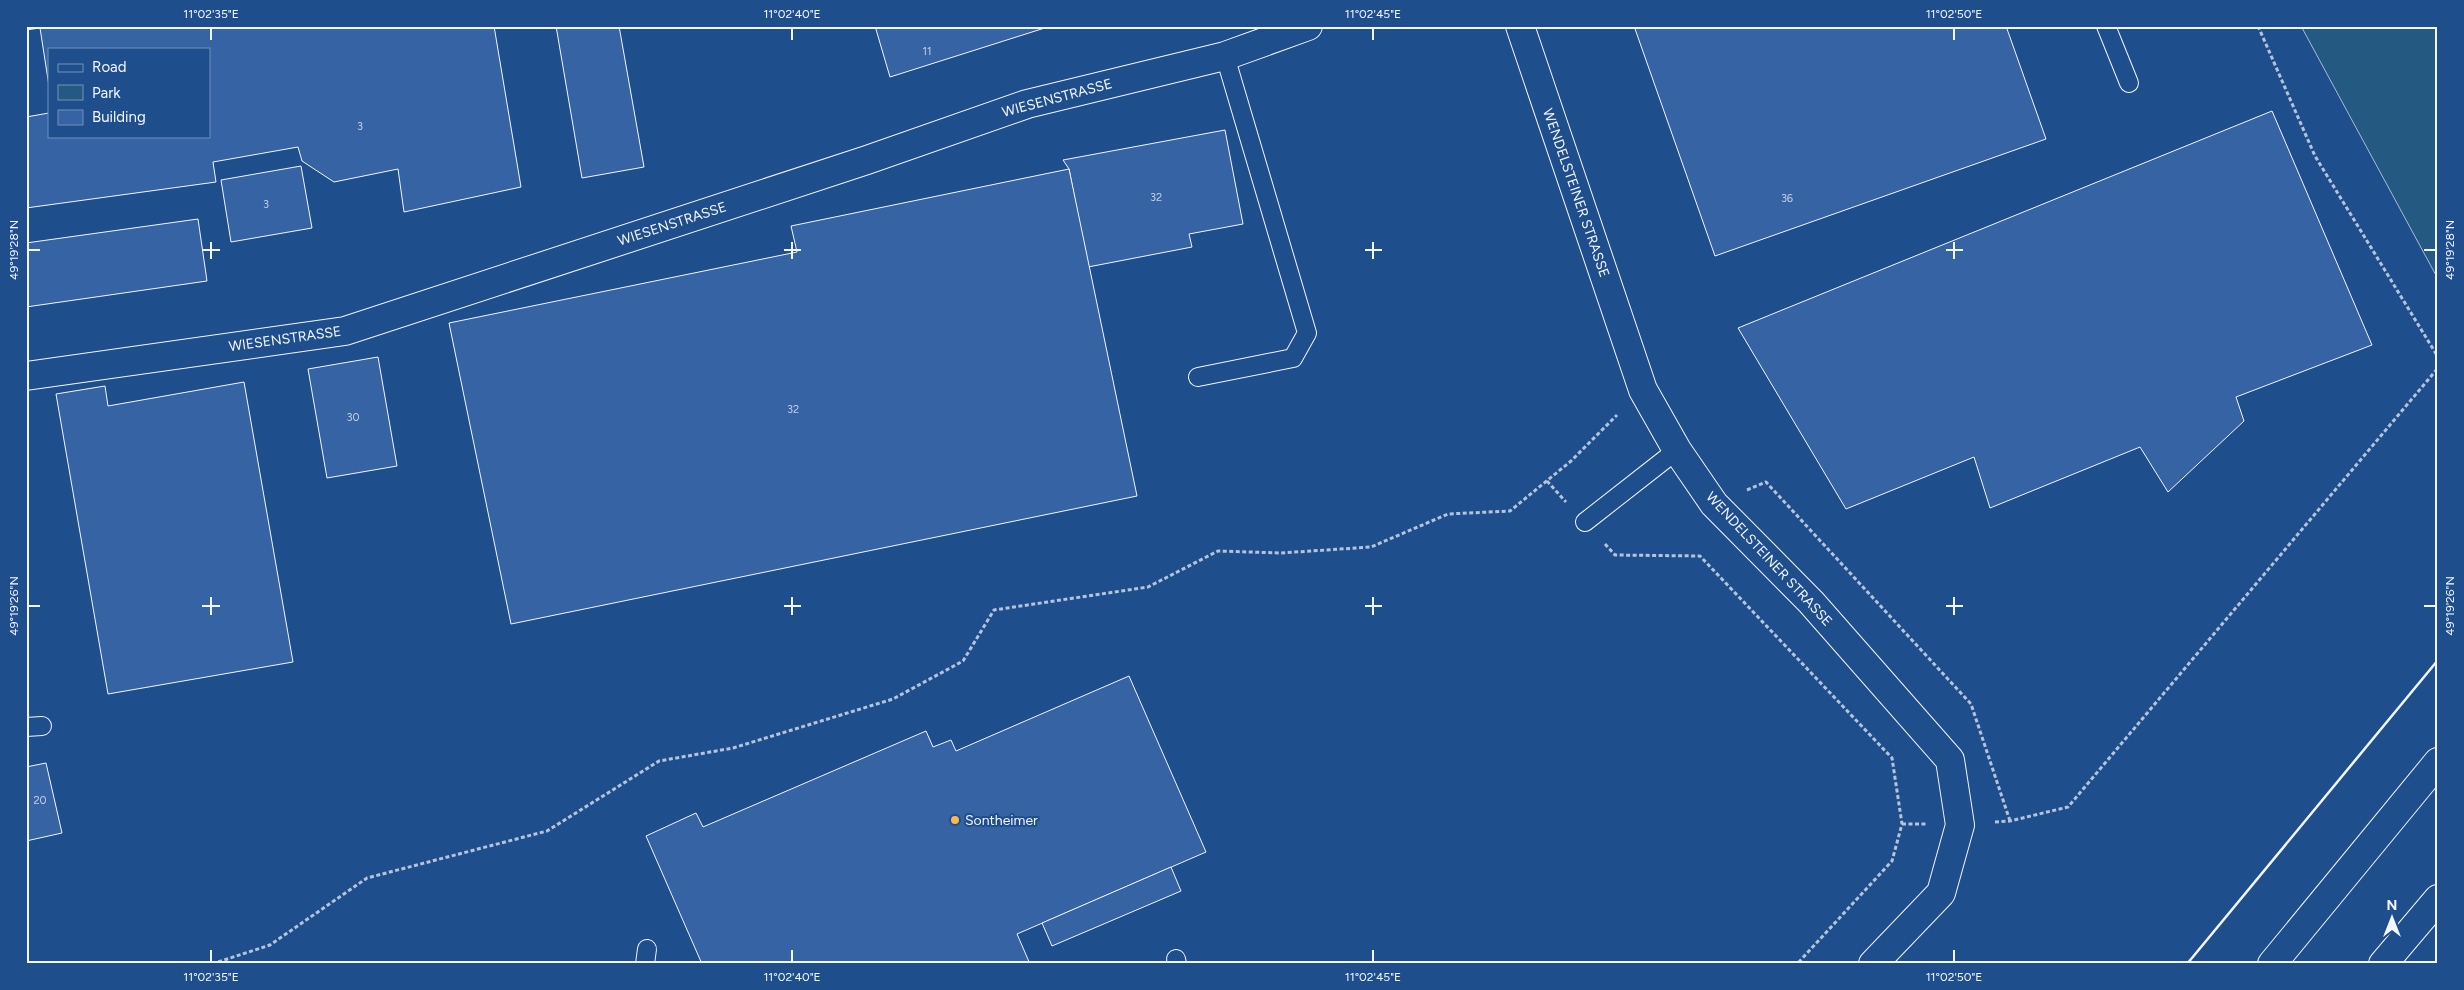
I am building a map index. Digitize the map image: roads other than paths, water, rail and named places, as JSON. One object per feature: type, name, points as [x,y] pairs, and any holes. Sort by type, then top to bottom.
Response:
[{"type":"main road","name":"WIESENSTRASSE","points":[[26,376],[345,331],[867,160],[1027,104],[1225,56],[1308,26]]},
{"type":"main road","name":"WENDELSTEINER STRASSE","points":[[1520,26],[1643,390],[1677,450],[1714,504],[1811,602],[1950,760],[1960,825],[1941,893],[1873,964]]},
{"type":"main road","points":[[2272,964],[2438,762]]},
{"type":"main road","points":[[2383,964],[2438,900]]},
{"type":"lane","points":[[2106,26],[2129,83]]},
{"type":"lane","points":[[1198,377],[1293,358],[1307,333],[1225,56]]},
{"type":"lane","points":[[1584,522],[1677,450]]},
{"type":"place","name":"Sontheimer","points":[[955,820]]}]
